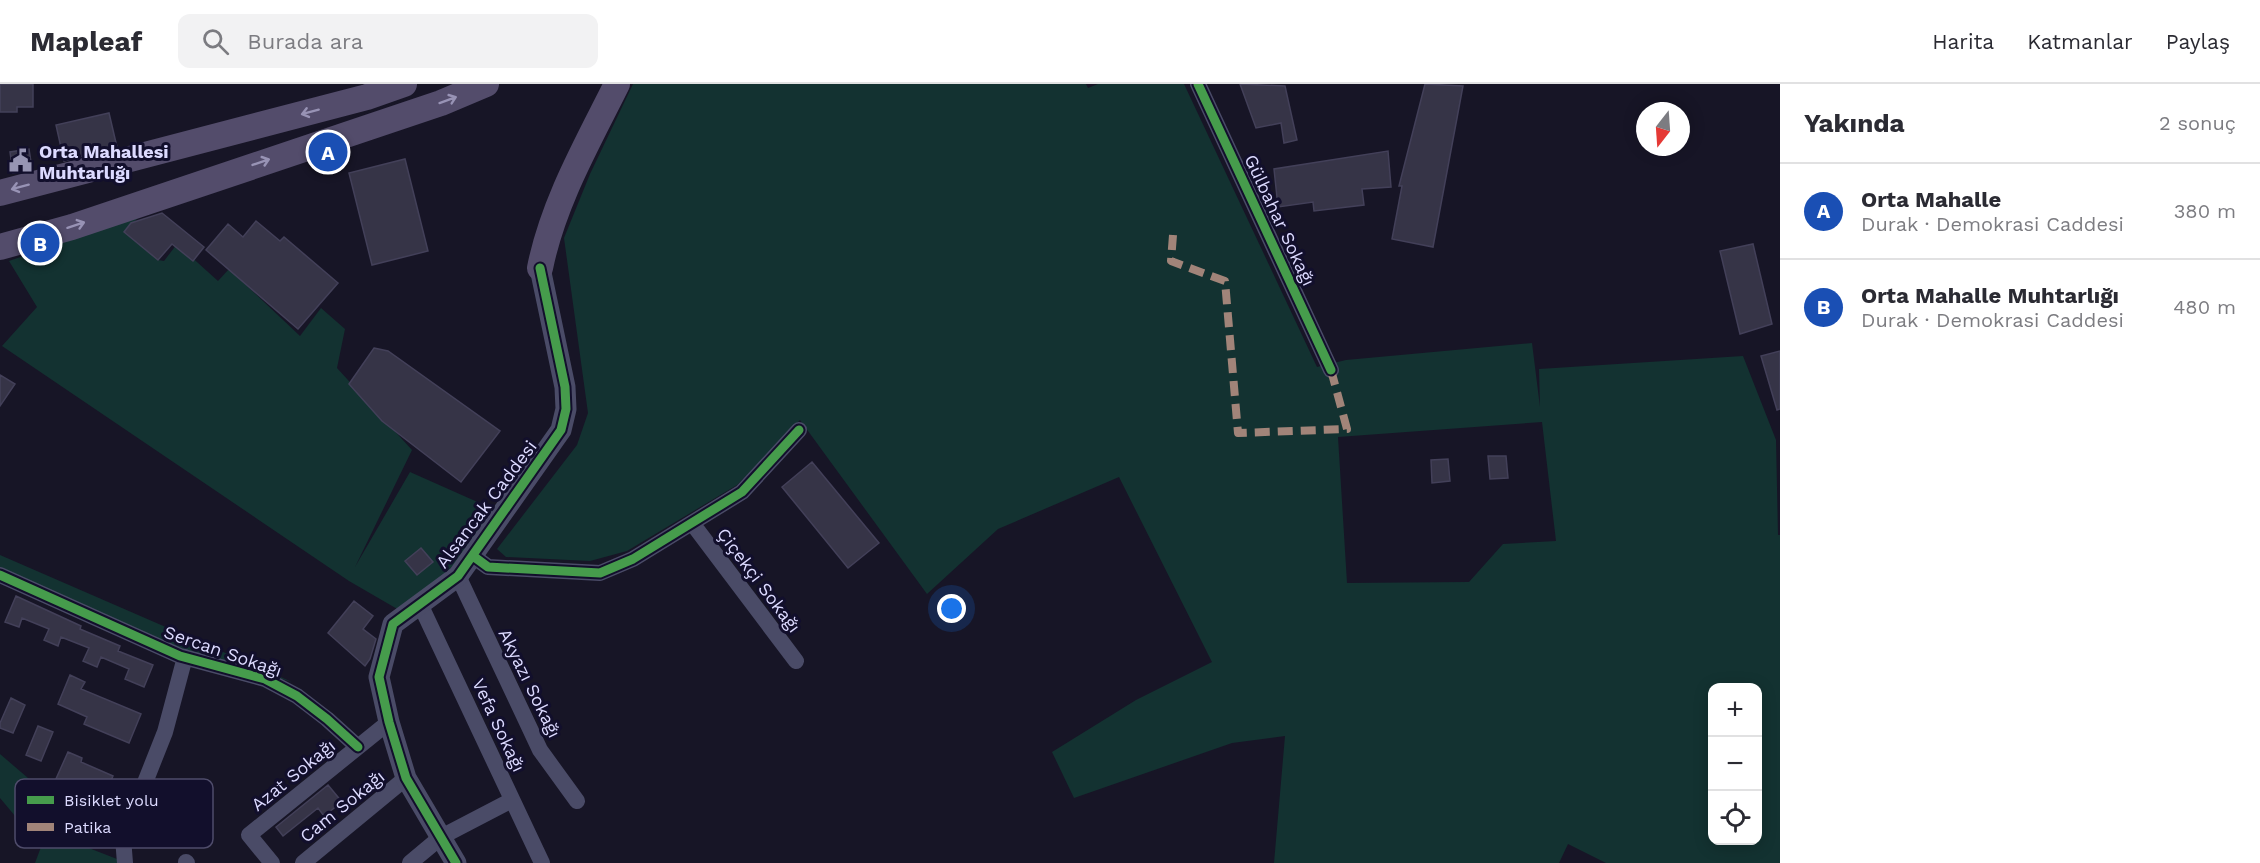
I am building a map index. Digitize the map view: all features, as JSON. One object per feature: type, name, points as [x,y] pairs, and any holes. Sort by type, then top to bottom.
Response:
[{"type":"main road","points":[[0,193],[365,91],[404,84]]},
{"type":"main road","points":[[0,247],[72,227],[441,103],[486,84]]},
{"type":"main road","points":[[540,268],[537,242],[540,220],[602,84]]},
{"type":"main road","points":[[540,268],[550,228],[560,202],[616,84]]},
{"type":"main road","points":[[365,91],[370,105],[380,111],[409,112]]},
{"type":"street","name":"Gülbahar Sokağı","points":[[1198,84],[1331,370]]},
{"type":"street","name":"Alsancak Caddesi","points":[[456,863],[406,778],[389,722],[379,676],[393,624],[458,576],[561,430],[566,409],[565,387],[540,268]]},
{"type":"street","points":[[473,556],[488,567],[600,573],[633,559],[742,492],[799,430]]},
{"type":"street","name":"Çiçekçi Sokağı","points":[[692,523],[796,661]]},
{"type":"street","name":"Sercan Sokağı","points":[[0,575],[185,657],[265,679],[297,696],[358,747]]},
{"type":"street","name":"Akyazı Sokağı","points":[[458,576],[540,750],[578,801]]},
{"type":"street","name":"Vefa Sokağı","points":[[420,604],[542,863]]},
{"type":"street","points":[[146,779],[165,732],[185,657]]},
{"type":"street","name":"Azat Sokağı","points":[[273,863],[249,835],[389,722]]},
{"type":"street","name":"Cam Sokağı","points":[[303,863],[406,778]]},
{"type":"street","points":[[410,863],[441,837],[512,800]]},
{"type":"street","points":[[124,848],[125,863]]},
{"type":"green space","points":[[633,84],[1086,84],[1088,88],[1098,84],[1184,84],[1317,367],[1346,360],[1532,343],[1540,407],[1539,369],[1743,356],[1776,440],[1778,535],[1780,535],[1780,863],[1606,863],[1568,844],[1559,863],[1274,863],[1285,736],[1232,743],[1074,798],[1052,752],[1136,700],[1212,662],[1119,477],[998,529],[927,594],[800,420],[737,485],[627,551],[590,561],[506,557],[497,549],[577,445],[588,413],[564,238],[590,174]],"holes":[[[1542,422],[1556,541],[1503,544],[1469,582],[1347,583],[1338,437]]]},
{"type":"green space","points":[[142,214],[124,232],[158,260],[164,261],[177,244],[218,281],[229,269],[300,336],[321,308],[345,329],[337,368],[412,450],[355,567],[410,472],[500,512],[451,572],[399,610],[349,581],[2,346],[37,307],[9,261]]},
{"type":"green space","points":[[0,555],[292,682],[184,650],[0,569]]},
{"type":"green space","points":[[0,754],[29,779],[15,779],[15,816],[0,798]]},
{"type":"green space","points":[[41,848],[89,848],[117,859],[118,863],[35,863]]},
{"type":"building","points":[[0,84],[33,84],[33,107],[17,107],[17,112],[0,112]]},
{"type":"building","points":[[1240,84],[1285,86],[1297,140],[1284,143],[1281,123],[1256,128]]},
{"type":"building","points":[[1425,84],[1463,86],[1433,247],[1392,239],[1402,186],[1399,186]]},
{"type":"building","points":[[109,113],[117,147],[64,161],[56,125]]},
{"type":"building","name":"Orta Mahallesi Muhtarlığı","points":[[29,149],[32,169],[13,173],[10,152]]},
{"type":"building","points":[[1388,151],[1391,187],[1362,189],[1364,205],[1314,211],[1313,202],[1278,207],[1274,169]]},
{"type":"building","points":[[405,159],[428,251],[372,265],[349,173]]},
{"type":"building","points":[[162,213],[204,247],[193,261],[172,244],[158,260],[124,232],[131,223]]},
{"type":"building","points":[[256,221],[280,241],[284,237],[338,283],[298,329],[206,250],[228,224],[243,237]]},
{"type":"building","points":[[1753,244],[1772,324],[1740,334],[1720,251]]},
{"type":"building","points":[[374,348],[388,351],[500,431],[461,482],[382,421],[349,384]]},
{"type":"building","points":[[1780,351],[1780,409],[1777,410],[1761,356]]},
{"type":"building","points":[[0,375],[15,384],[0,406]]},
{"type":"building","points":[[1488,456],[1506,456],[1508,478],[1490,479]]},
{"type":"building","points":[[1448,459],[1450,481],[1432,483],[1431,460]]},
{"type":"building","points":[[812,462],[879,543],[848,568],[782,487]]},
{"type":"building","points":[[421,548],[433,562],[417,575],[405,561]]},
{"type":"building","points":[[16,596],[81,626],[80,629],[120,646],[118,651],[153,665],[144,687],[125,679],[129,669],[101,657],[97,667],[83,661],[89,648],[61,637],[58,646],[44,640],[49,629],[22,618],[19,627],[5,622]]},
{"type":"building","points":[[354,601],[373,616],[363,629],[376,639],[370,659],[365,666],[328,633]]},
{"type":"building","points":[[70,675],[85,682],[81,689],[141,714],[129,743],[84,724],[87,717],[58,704]]},
{"type":"building","points":[[11,698],[25,705],[13,733],[0,728]]},
{"type":"building","points":[[38,726],[53,732],[41,761],[26,755]]},
{"type":"building","points":[[68,752],[82,758],[81,762],[113,776],[112,779],[56,779]]},
{"type":"building","points":[[328,785],[342,802],[324,816],[318,808],[283,836],[276,827]]},
{"type":"marked path","points":[[1173,235],[1171,261],[1225,281],[1238,433],[1347,429],[1331,370]]},
{"type":"cycle path","points":[[1198,84],[1331,370]]},
{"type":"cycle path","points":[[456,863],[406,778],[389,722],[379,677],[393,624],[458,576],[561,430],[566,409],[565,387],[540,268]]},
{"type":"cycle path","points":[[473,556],[488,567],[600,573],[633,559],[742,492],[799,430]]},
{"type":"cycle path","points":[[0,575],[180,656],[265,679],[297,696],[358,747]]},
{"type":"place","name":"Orta Mahalle","points":[[328,152]]},
{"type":"place","name":"Orta Mahallesi Muhtarlığı","points":[[21,161]]},
{"type":"place","name":"Orta Mahalle Muhtarlığı","points":[[40,243]]}]
